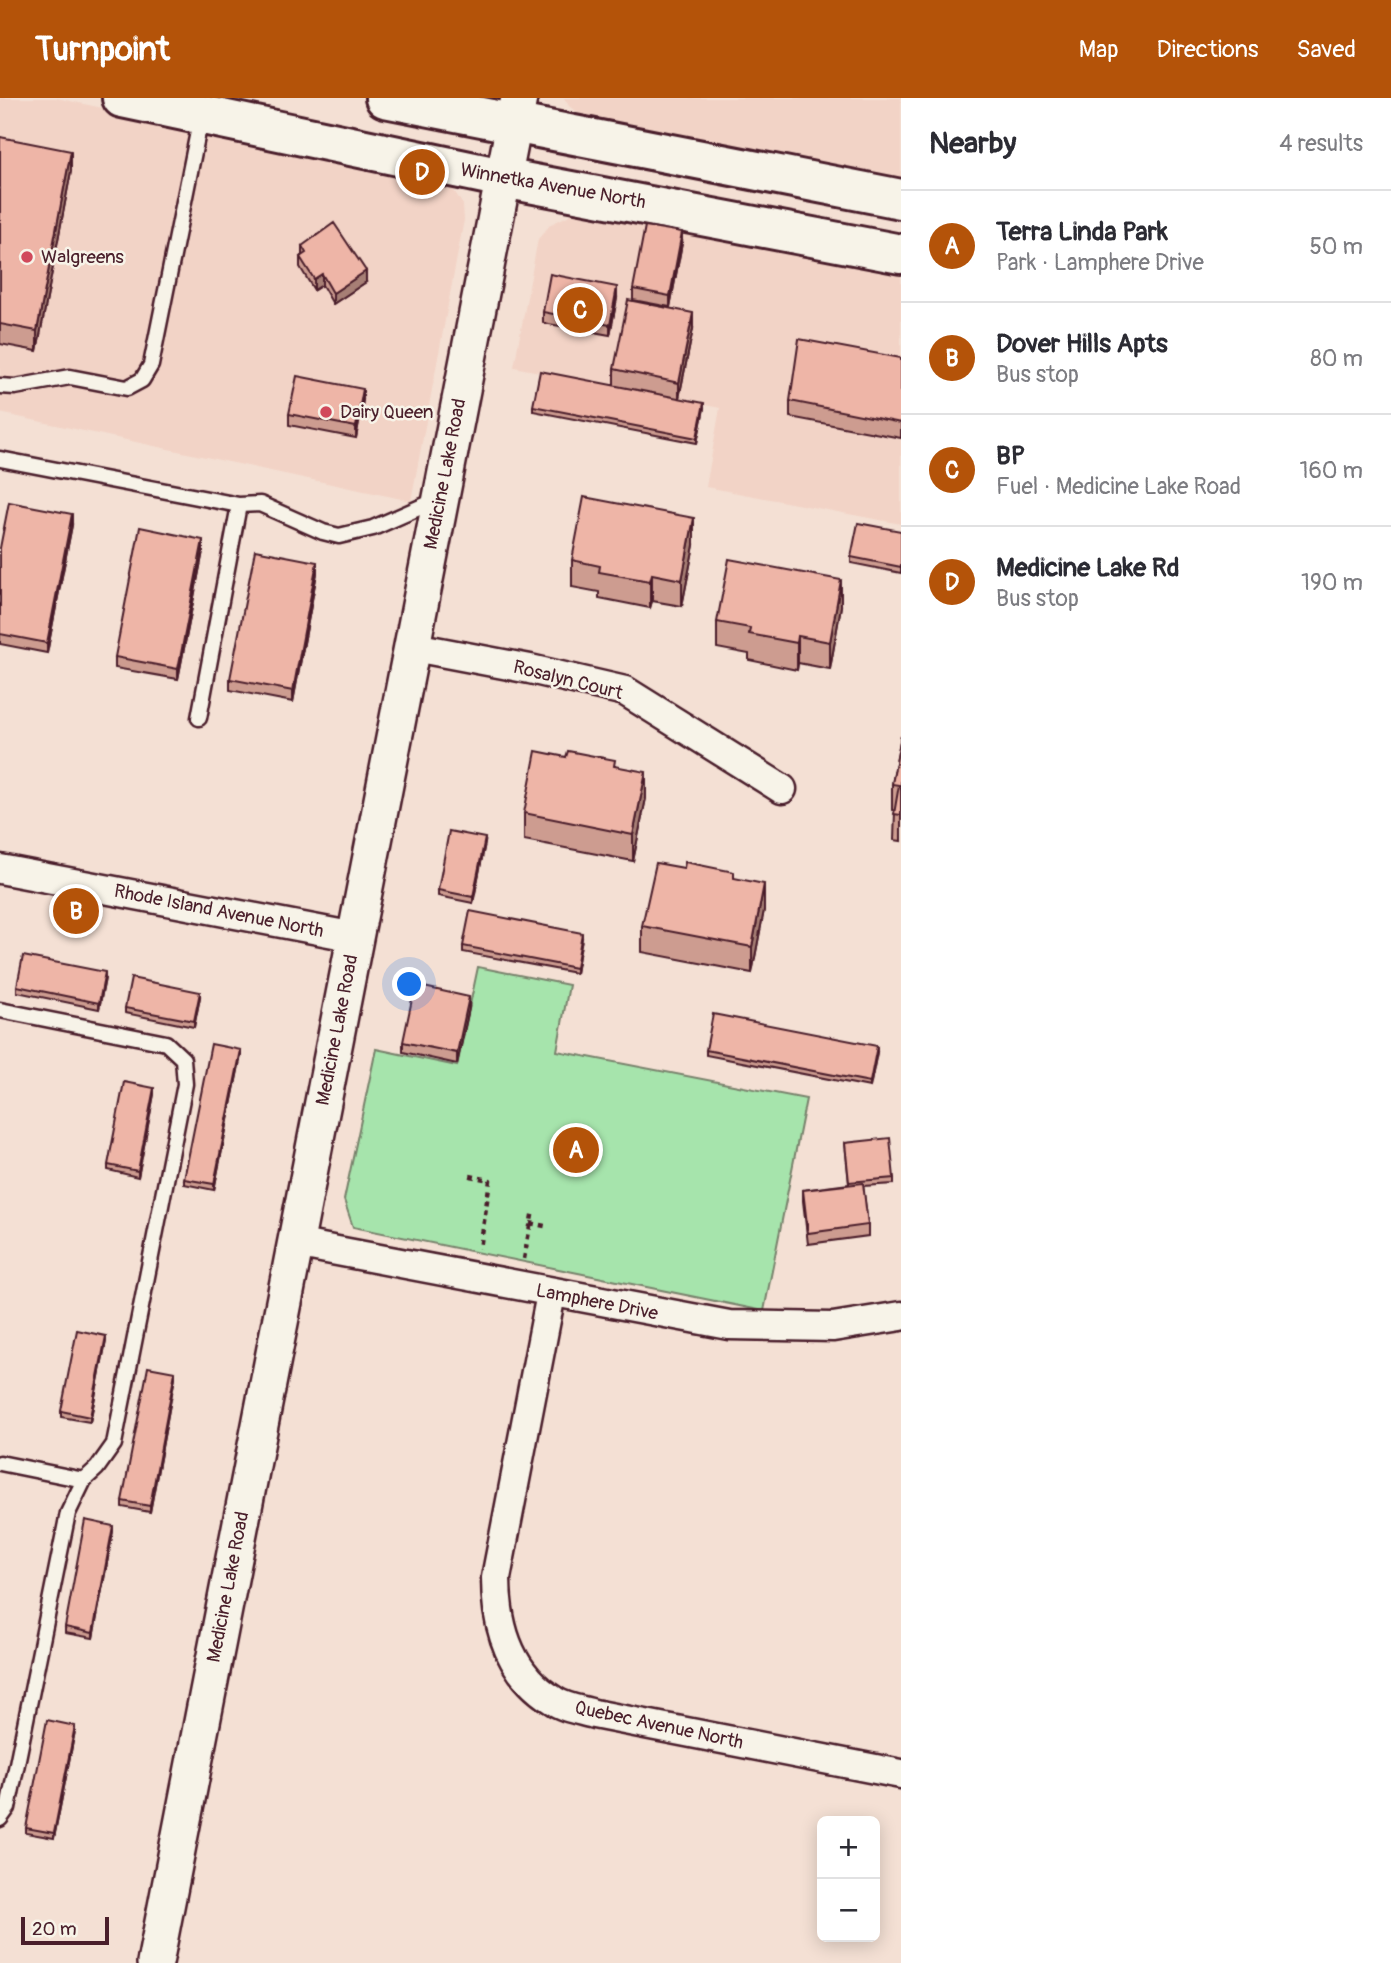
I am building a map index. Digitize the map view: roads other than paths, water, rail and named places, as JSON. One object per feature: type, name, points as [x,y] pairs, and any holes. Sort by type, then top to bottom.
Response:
[{"type":"main road","name":"Winnetka Avenue North","points":[[122,98],[503,178],[901,254]]},
{"type":"main road","points":[[385,98],[516,110],[901,199]]},
{"type":"street","name":"Medicine Lake Road","points":[[156,1963],[295,1243],[414,647],[516,110]]},
{"type":"street","name":"Rosalyn Court","points":[[414,647],[530,669],[625,691],[782,789]]},
{"type":"street","name":"Rhode Island Avenue North","points":[[0,869],[355,937]]},
{"type":"street","name":"Lamphere Drive","points":[[295,1243],[551,1294],[729,1325],[832,1327],[901,1316]]},
{"type":"street","name":"Quebec Avenue North","points":[[551,1294],[496,1578],[496,1614],[507,1649],[526,1678],[554,1702],[594,1714],[901,1774]]},
{"type":"lane","points":[[0,386],[15,387],[70,377],[127,387],[142,380],[151,365],[201,115]]},
{"type":"lane","points":[[0,459],[239,505],[260,504],[323,533],[339,536],[373,528],[440,499]]},
{"type":"lane","points":[[199,718],[239,505]]},
{"type":"lane","points":[[0,1010],[166,1043],[183,1059],[185,1084],[114,1444],[97,1468],[84,1480],[68,1513],[8,1808],[0,1819]]},
{"type":"lane","points":[[0,1463],[84,1480]]},
{"type":"place","name":"Medicine Lake Rd","points":[[422,172]]},
{"type":"place","name":"Walgreens","points":[[27,257]]},
{"type":"place","name":"BP","points":[[580,310]]},
{"type":"place","name":"Dairy Queen","points":[[326,412]]},
{"type":"place","name":"Dover Hills Apts","points":[[76,911]]},
{"type":"place","name":"Terra Linda Park","points":[[576,1150]]}]
